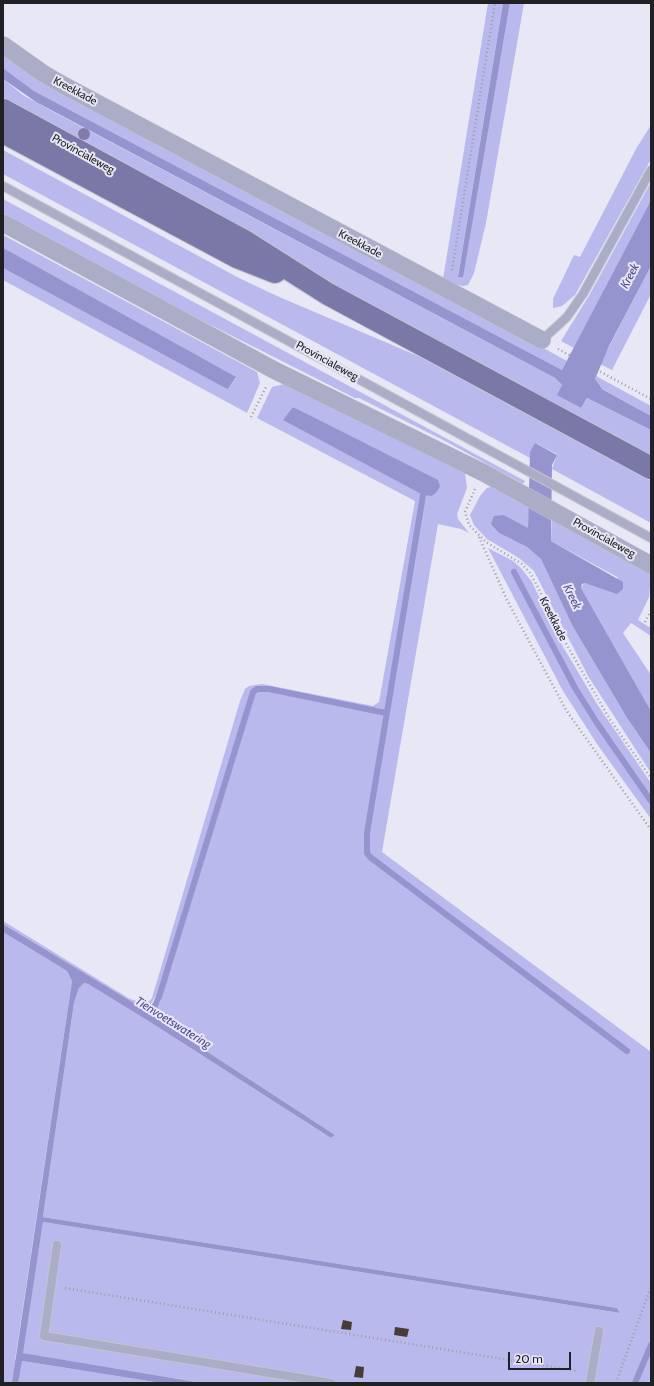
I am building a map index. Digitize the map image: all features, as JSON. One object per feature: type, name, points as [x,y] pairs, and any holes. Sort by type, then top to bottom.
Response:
[{"type":"main road","name":"Provincialeweg","points":[[3,110],[246,242],[328,294],[651,468]]},
{"type":"main road","name":"Provincialeweg","points":[[3,132],[237,257],[328,294]]},
{"type":"street","name":"Kreekkade","points":[[3,45],[38,70],[63,85],[542,340]]},
{"type":"street","name":"Provincialeweg","points":[[3,223],[274,370],[484,473],[651,565]]},
{"type":"lane","name":"Kreekkade","points":[[542,340],[567,317],[584,294],[651,170]]},
{"type":"lane","name":"Provincialeweg","points":[[3,186],[525,468],[651,538]]},
{"type":"lane","points":[[57,1245],[44,1336],[331,1383]]},
{"type":"lane","points":[[590,1383],[599,1331]]},
{"type":"path","points":[[448,290],[495,3]]},
{"type":"path","points":[[561,351],[651,399]]},
{"type":"path","points":[[251,417],[274,370]]},
{"type":"path","name":"Kreekkade","points":[[484,473],[468,502],[465,512],[469,525],[479,536],[522,564],[531,574],[586,679],[618,731],[651,778]]},
{"type":"path","points":[[479,536],[507,600],[566,710],[651,830]]},
{"type":"path","points":[[645,622],[651,611]]},
{"type":"path","points":[[51,1285],[591,1373]]},
{"type":"path","points":[[616,1383],[651,1286]]},
{"type":"shaded area","points":[[488,3],[503,3],[458,276],[462,277],[510,3],[524,3],[486,223],[474,273],[468,285],[463,286],[453,284],[443,279]]},
{"type":"shaded area","points":[[3,52],[567,361],[562,370],[34,91],[3,68]]},
{"type":"shaded area","points":[[3,79],[23,95],[50,110],[555,378],[562,385],[558,395],[581,408],[587,398],[651,430],[651,455],[244,236],[54,131],[3,97]]},
{"type":"shaded area","points":[[651,125],[651,159],[575,295],[562,306],[553,308],[553,299],[574,255],[580,257],[636,149]]},
{"type":"shaded area","points":[[3,150],[239,278],[277,296],[418,356],[651,481],[651,523],[552,469],[557,454],[535,443],[530,458],[3,174]]},
{"type":"shaded area","points":[[651,182],[651,200],[574,348],[561,341],[590,294]]},
{"type":"shaded area","points":[[3,199],[525,481],[523,484],[445,441],[359,398],[355,398],[173,306],[3,213]]},
{"type":"shaded area","points":[[3,235],[257,372],[260,383],[247,413],[3,280],[3,268],[225,388],[228,389],[236,378],[3,248]]},
{"type":"shaded area","points":[[651,266],[651,294],[612,370],[600,364]]},
{"type":"shaded area","points":[[596,376],[651,406],[651,416],[599,387],[595,380]]},
{"type":"shaded area","points":[[284,384],[465,473],[467,488],[457,514],[458,519],[469,533],[461,529],[438,524],[382,852],[651,1052],[651,1379],[649,1383],[202,1383],[22,1353],[43,1222],[620,1313],[617,1308],[43,1217],[74,1003],[79,988],[84,983],[150,1022],[331,1138],[335,1135],[154,1017],[164,991],[160,989],[149,1007],[144,1008],[139,1006],[3,924],[3,921],[130,999],[146,1004],[152,998],[240,701],[245,689],[249,686],[262,684],[373,706],[379,702],[415,501],[257,418],[272,387]],"holes":[[[293,407],[439,488],[432,496],[416,491],[284,420]]]},
{"type":"shaded area","points":[[491,487],[529,507],[528,529],[504,515],[499,533],[527,547],[541,559],[572,625],[627,718],[651,753],[651,773],[588,676],[534,571],[519,558],[487,539],[474,525],[470,515],[480,496],[487,488]]},
{"type":"shaded area","points":[[552,520],[651,574],[649,597],[638,620],[651,628],[651,636],[631,623],[623,633],[651,675],[651,711],[581,588],[584,583],[590,584],[619,578],[551,541]]},
{"type":"shaded area","points":[[488,548],[513,561],[521,568],[532,582],[562,645],[597,704],[651,783],[651,819],[597,744],[563,691]]},
{"type":"shaded area","points":[[3,932],[67,971],[72,981],[15,1360],[161,1383],[3,1383]]},
{"type":"water","points":[[503,3],[510,3],[463,277],[458,277]]},
{"type":"water","name":"Kreek","points":[[3,68],[34,91],[562,370],[651,200],[651,266],[609,346],[595,379],[602,389],[651,416],[651,430],[587,398],[581,408],[557,395],[562,385],[555,378],[36,102],[3,79]]},
{"type":"water","points":[[3,248],[236,377],[228,389],[225,388],[3,268]]},
{"type":"water","points":[[293,407],[438,480],[440,486],[437,492],[432,496],[423,495],[283,420]]},
{"type":"water","name":"Kreek","points":[[535,443],[557,455],[552,465],[551,541],[623,582],[623,589],[617,594],[585,583],[582,584],[581,588],[651,711],[651,753],[627,718],[572,625],[541,559],[527,547],[499,533],[491,524],[494,516],[504,515],[528,528],[530,452]]},
{"type":"water","points":[[3,924],[139,1006],[144,1008],[149,1007],[153,1003],[159,989],[164,991],[154,1017],[335,1135],[331,1138],[150,1022],[84,983],[79,988],[74,1003],[43,1217],[617,1308],[620,1313],[43,1222],[23,1353],[202,1383],[161,1383],[22,1361],[18,1383],[12,1383],[72,981],[67,971],[3,932]]},
{"type":"building","points":[[343,1320],[352,1322],[351,1330],[341,1329]]},
{"type":"building","points":[[395,1327],[409,1329],[407,1337],[394,1335]]},
{"type":"building","points":[[356,1366],[364,1367],[363,1378],[354,1377]]},
{"type":"waterway","points":[[424,489],[367,833],[367,853],[370,857],[627,1051]]},
{"type":"waterway","points":[[514,572],[575,688],[597,723],[651,801]]},
{"type":"waterway","points":[[159,997],[253,692],[257,689],[269,689],[386,713]]},
{"type":"waterway","points":[[635,1383],[651,1345]]},
{"type":"water label","name":"Tienvoetswatering","points":[[173,1023]]}]
